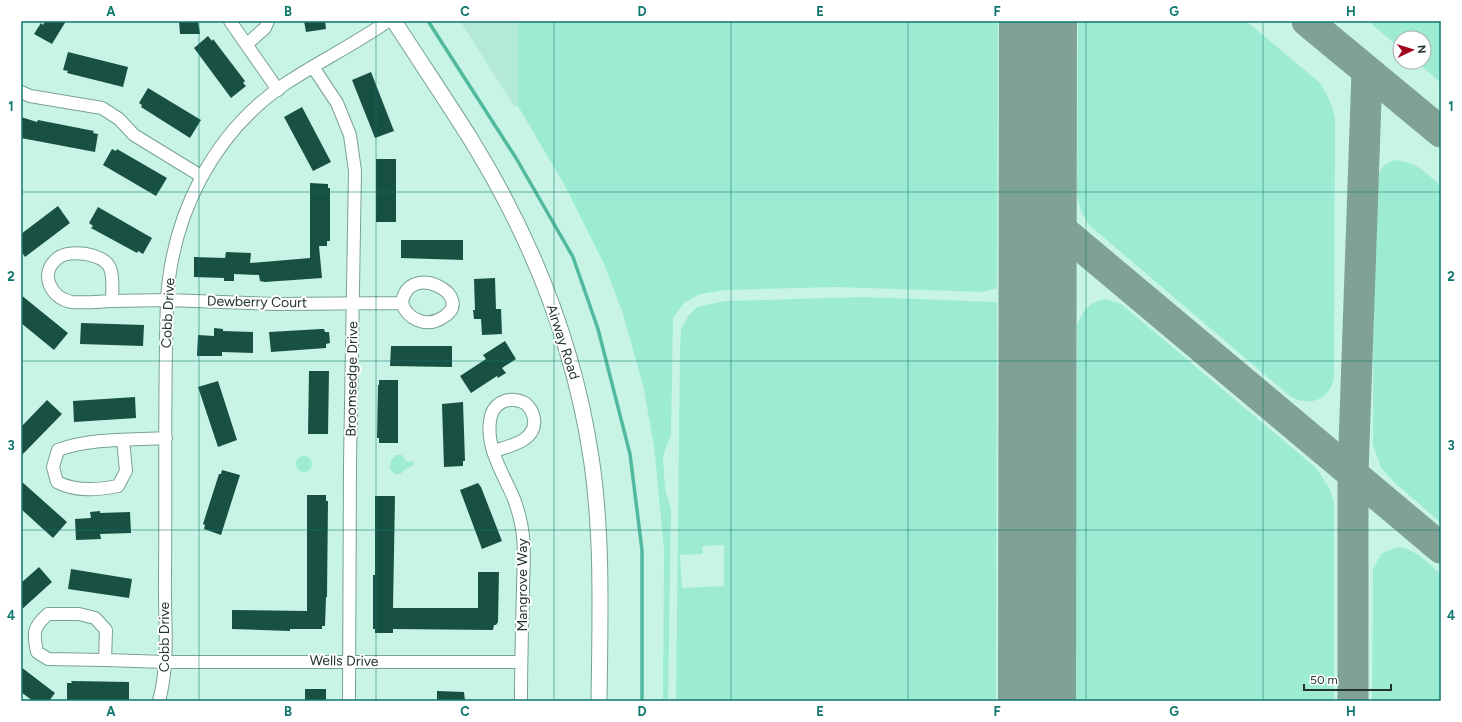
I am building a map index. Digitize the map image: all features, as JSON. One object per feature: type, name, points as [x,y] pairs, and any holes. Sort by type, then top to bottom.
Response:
[{"type":"main road","name":"Airway Road","points":[[394,21],[470,139],[507,205],[538,268],[572,364],[582,406],[591,458],[598,516],[599,701]]},
{"type":"street","points":[[230,21],[278,90]]},
{"type":"street","points":[[246,44],[265,28],[268,21]]},
{"type":"street","name":"Cobb Drive","points":[[159,701],[164,681],[166,662],[164,601],[167,300],[170,264],[188,204],[201,176],[236,128],[278,90],[388,21]]},
{"type":"street","name":"Broomsedge Drive","points":[[313,67],[336,103],[350,135],[355,171],[354,302],[350,464],[349,701]]},
{"type":"street","points":[[21,92],[30,96],[102,108],[119,119],[134,135],[201,176]]},
{"type":"street","name":"Dewberry Court","points":[[112,302],[110,267],[103,259],[95,255],[67,255],[58,257],[51,265],[47,279],[51,289],[59,298],[72,302],[112,302],[167,300],[274,304],[354,302],[402,303]]},
{"type":"street","name":"Mangrove Way","points":[[494,451],[521,441],[533,431],[535,423],[533,414],[525,402],[511,399],[496,405],[489,423],[496,463],[514,500],[524,537],[521,701]]},
{"type":"street","points":[[123,440],[126,471],[118,486],[102,489],[68,488],[57,482],[52,466],[58,450],[74,444],[123,440],[166,438]]},
{"type":"street","name":"Wells Drive","points":[[105,660],[106,630],[95,618],[79,614],[48,614],[36,624],[34,637],[37,652],[48,659],[166,662],[521,662]]},
{"type":"shaded area","points":[[460,21],[518,21],[518,106],[514,106]]},
{"type":"shaded area","points":[[518,21],[998,21],[997,288],[983,292],[836,287],[726,290],[700,294],[684,303],[673,318],[671,434],[663,456],[665,489],[671,509],[668,701],[663,701],[664,550],[654,446],[643,385],[622,311],[604,264],[565,186],[518,106]]},
{"type":"shaded area","points":[[1078,21],[1246,21],[1320,83],[1331,105],[1335,119],[1334,379],[1323,397],[1317,400],[1305,401],[1291,397],[1089,225],[1081,211],[1077,196]]},
{"type":"shaded area","points":[[1368,21],[1441,21],[1441,83],[1426,70],[1432,70],[1432,30],[1392,30],[1392,41]]},
{"type":"shaded area","points":[[1394,160],[1415,165],[1441,186],[1441,523],[1394,482],[1381,468],[1373,445],[1374,182],[1383,166]]},
{"type":"shaded area","points":[[864,297],[997,302],[996,701],[676,701],[681,330],[688,316],[697,307],[725,301]],"holes":[[[724,545],[724,586],[682,588],[680,555],[703,554],[702,546]]]},
{"type":"shaded area","points":[[1105,299],[1121,304],[1316,468],[1330,489],[1334,504],[1334,701],[1075,701],[1077,326],[1084,311],[1090,305]]},
{"type":"shaded area","points":[[396,455],[402,455],[406,461],[414,462],[414,465],[407,468],[400,474],[395,474],[390,469],[391,460]]},
{"type":"shaded area","points":[[301,456],[307,456],[312,461],[310,470],[307,472],[301,472],[296,467],[296,461]]},
{"type":"shaded area","points":[[1397,547],[1410,550],[1415,553],[1441,574],[1441,701],[1372,701],[1373,569],[1381,554]]},
{"type":"building","points":[[45,21],[66,21],[52,44],[34,34],[41,23],[43,25]]},
{"type":"building","points":[[179,21],[198,21],[200,34],[180,34]]},
{"type":"building","points":[[304,21],[325,21],[326,29],[306,32]]},
{"type":"building","points":[[208,36],[212,41],[213,39],[245,81],[243,83],[246,86],[231,98],[194,48]]},
{"type":"building","points":[[68,52],[128,67],[123,87],[67,73],[68,71],[63,70]]},
{"type":"building","points":[[371,72],[394,131],[375,138],[352,80]]},
{"type":"building","points":[[148,88],[201,120],[190,138],[141,107],[142,105],[139,103]]},
{"type":"building","points":[[302,107],[331,162],[313,171],[284,117]]},
{"type":"building","points":[[21,117],[37,122],[38,120],[94,131],[93,133],[98,134],[95,152],[21,138]]},
{"type":"building","points":[[112,149],[116,151],[117,149],[167,178],[156,196],[103,165]]},
{"type":"building","points":[[376,159],[396,159],[396,222],[376,222]]},
{"type":"building","points":[[310,183],[328,184],[328,188],[330,188],[330,241],[327,241],[327,246],[319,246],[322,278],[265,282],[260,281],[259,275],[234,274],[234,281],[224,281],[224,278],[194,277],[194,257],[225,258],[226,252],[251,253],[250,263],[310,258]]},
{"type":"building","points":[[58,206],[70,223],[25,257],[21,251],[21,234]]},
{"type":"building","points":[[98,207],[152,238],[143,254],[138,251],[137,253],[91,228],[93,226],[89,223]]},
{"type":"building","points":[[401,240],[463,240],[463,260],[401,258]]},
{"type":"building","points":[[495,278],[496,309],[501,309],[502,334],[482,335],[481,319],[474,319],[474,279]]},
{"type":"building","points":[[21,295],[68,333],[54,350],[21,323]]},
{"type":"building","points":[[81,323],[144,325],[143,346],[80,344]]},
{"type":"building","points":[[214,328],[223,329],[223,331],[253,332],[253,353],[222,352],[222,356],[197,356],[198,335],[214,336]]},
{"type":"building","points":[[324,329],[325,332],[329,332],[330,343],[326,344],[326,348],[271,352],[269,332]]},
{"type":"building","points":[[505,341],[516,359],[502,368],[506,373],[498,378],[497,376],[471,393],[460,376],[486,359],[483,355]]},
{"type":"building","points":[[391,346],[452,346],[452,367],[390,366]]},
{"type":"building","points":[[309,371],[329,371],[328,434],[308,434]]},
{"type":"building","points":[[379,380],[398,380],[398,443],[379,443],[379,438],[377,438]]},
{"type":"building","points":[[218,381],[237,440],[218,447],[198,387]]},
{"type":"building","points":[[135,397],[136,418],[74,422],[73,401]]},
{"type":"building","points":[[47,400],[62,414],[21,456],[21,427]]},
{"type":"building","points":[[463,402],[465,461],[463,461],[463,466],[444,467],[442,404]]},
{"type":"building","points":[[222,470],[240,475],[221,535],[204,529],[205,525],[203,524],[219,474],[221,474]]},
{"type":"building","points":[[21,481],[67,522],[53,538],[21,509]]},
{"type":"building","points":[[478,483],[481,487],[502,541],[482,549],[460,490]]},
{"type":"building","points":[[307,495],[326,495],[326,501],[328,501],[327,597],[325,626],[322,626],[322,629],[290,629],[290,631],[232,629],[232,610],[307,611]]},
{"type":"building","points":[[375,496],[395,496],[393,608],[478,608],[478,572],[499,572],[498,622],[494,625],[493,630],[393,629],[393,633],[375,633],[375,629],[373,629],[373,575],[375,575]]},
{"type":"building","points":[[100,511],[100,513],[130,512],[131,533],[100,534],[101,539],[76,540],[75,519],[91,518],[90,512]]},
{"type":"building","points":[[39,567],[52,582],[21,610],[21,583]]},
{"type":"building","points":[[71,569],[132,579],[129,598],[68,589]]},
{"type":"building","points":[[21,667],[55,693],[49,701],[33,701],[21,692]]},
{"type":"building","points":[[71,681],[129,682],[129,701],[67,701],[67,683],[72,683]]},
{"type":"building","points":[[305,689],[326,689],[326,701],[305,701]]},
{"type":"building","points":[[437,691],[464,692],[465,701],[437,701]]},
{"type":"waterway","points":[[428,21],[516,158],[573,257],[598,329],[630,454],[642,550],[642,701]]},
{"type":"taxiway","points":[[1307,21],[1441,132]]},
{"type":"taxiway","points":[[1353,701],[1353,474],[1367,71]]},
{"type":"taxiway","points":[[1038,210],[1441,548]]},
{"type":"runway","points":[[1037,701],[1038,21]]}]
